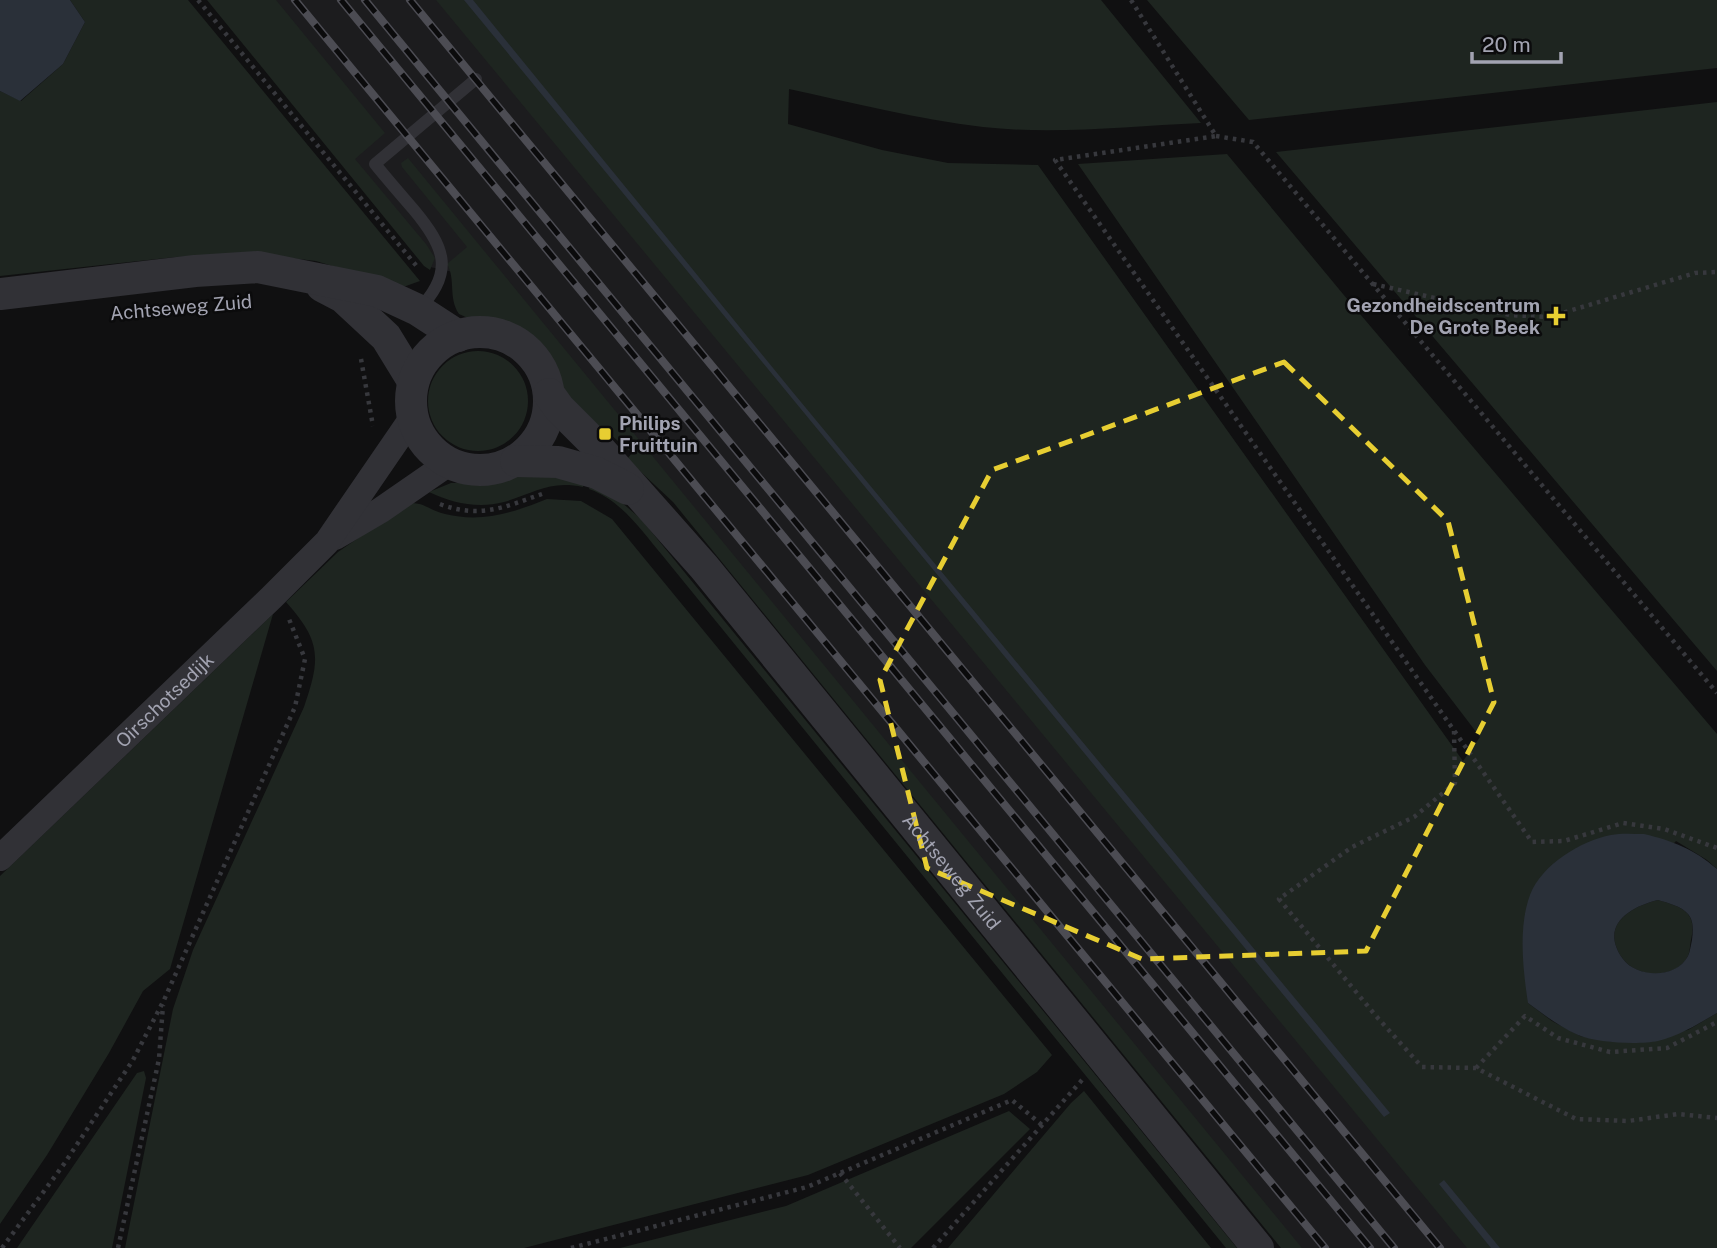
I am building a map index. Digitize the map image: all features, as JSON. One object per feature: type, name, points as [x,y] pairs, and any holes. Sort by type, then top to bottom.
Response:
[{"type":"street","name":"Achtseweg Zuid","points":[[0,294],[207,270],[258,267],[377,291],[418,310],[458,336]]},
{"type":"street","name":"Achtseweg Zuid","points":[[298,274],[343,297],[386,337],[413,382]]},
{"type":"street","points":[[478,332],[499,335],[517,343],[533,357],[544,374],[549,394],[548,414],[542,432],[531,448],[516,461],[494,469],[471,470],[449,463],[426,444],[412,418],[413,382],[423,361],[439,346],[458,336],[478,332]]},
{"type":"street","name":"Achtseweg Zuid","points":[[549,394],[559,408],[644,497],[713,578],[1258,1248]]},
{"type":"street","name":"Oirschotsedijk","points":[[0,858],[327,542],[386,460],[412,418]]},
{"type":"street","name":"Achtseweg Zuid","points":[[516,461],[558,462],[597,473],[644,497]]},
{"type":"street","name":"Oirschotsedijk","points":[[327,542],[415,488],[449,463]]},
{"type":"lane","points":[[418,310],[438,283],[442,270],[440,249],[428,228],[375,164],[476,79]]},
{"type":"path","points":[[198,0],[425,275],[418,310]]},
{"type":"path","points":[[1131,0],[1216,135]]},
{"type":"path","points":[[1717,693],[1253,142],[1216,135],[1055,160],[1532,842],[1564,841],[1623,823],[1664,829],[1717,848]]},
{"type":"path","points":[[1372,284],[1510,315],[1549,317],[1695,273],[1717,272]]},
{"type":"path","points":[[362,360],[386,337]]},
{"type":"path","points":[[356,350],[362,360],[376,442],[386,460]]},
{"type":"path","points":[[415,488],[433,502],[454,510],[478,513],[550,492]]},
{"type":"path","points":[[2,1248],[64,1164],[133,1060],[164,1000],[295,707],[305,659],[290,620],[272,597]]},
{"type":"path","points":[[1454,730],[1455,783],[1414,817],[1352,847],[1279,899],[1422,1067],[1476,1068],[1576,1119],[1628,1121],[1678,1114],[1717,1118]]},
{"type":"path","points":[[118,1248],[159,1059],[164,1000]]},
{"type":"path","points":[[1476,1068],[1525,1016],[1558,1038],[1610,1052],[1667,1048],[1717,1022]]},
{"type":"path","points":[[935,1247],[1082,1080]]},
{"type":"path","points":[[571,1248],[807,1187],[1012,1100],[1042,1125]]},
{"type":"path","points":[[840,1173],[900,1248]]},
{"type":"highlighted area","points":[[1284,362],[1448,521],[1494,702],[1366,951],[1142,959],[927,868],[880,680],[992,470]]},
{"type":"shaded area","points":[[0,0],[70,0],[85,22],[63,64],[20,101],[0,91]]},
{"type":"shaded area","points":[[70,0],[188,0],[420,281],[398,286],[316,261],[257,254],[176,257],[0,276],[0,91],[21,101],[63,64],[85,22]]},
{"type":"shaded area","points":[[207,0],[276,0],[385,133],[355,159],[426,244],[435,258],[430,270],[424,266]]},
{"type":"shaded area","points":[[209,0],[496,0],[1520,1248],[1292,1248],[505,293],[453,272],[430,267]]},
{"type":"shaded area","points":[[436,0],[1101,0],[1201,123],[1065,130],[983,127],[934,120],[789,89],[788,124],[882,150],[948,163],[1038,165],[1463,761],[1480,737],[1425,665],[1078,164],[1227,154],[1717,734],[1717,869],[1676,841],[1528,1003],[1552,1021],[1580,1036],[1614,1042],[1688,1030],[1717,1013],[1717,1248],[1467,1248]]},
{"type":"shaded area","points":[[464,0],[473,0],[791,390],[1390,1113],[1384,1117]]},
{"type":"shaded area","points":[[1147,0],[1717,0],[1717,68],[1249,120]]},
{"type":"shaded area","points":[[1717,102],[1717,671],[1276,152]]},
{"type":"shaded area","points":[[408,158],[1302,1248],[1281,1248],[673,502],[627,459],[632,453],[604,429],[599,434],[559,387],[550,361],[528,335],[507,324],[486,319],[470,319],[459,314],[447,264],[467,247],[402,167],[401,163]]},
{"type":"shaded area","points":[[478,351],[497,355],[513,366],[524,382],[528,401],[524,420],[513,436],[497,447],[478,451],[459,447],[443,436],[432,420],[428,401],[432,382],[443,366],[459,355]]},
{"type":"shaded area","points":[[529,472],[585,482],[583,487],[551,486],[504,502],[485,505],[456,502],[429,492],[451,483],[487,483]]},
{"type":"shaded area","points":[[591,484],[613,495],[641,519],[1237,1248],[1226,1248],[638,526],[611,500],[589,489]]},
{"type":"shaded area","points":[[547,499],[581,501],[612,519],[1052,1055],[1037,1072],[1004,1094],[808,1175],[524,1248],[125,1248],[173,1009],[193,950],[310,690],[315,663],[312,639],[286,602],[338,552],[409,503],[459,517],[484,517],[522,509]]},
{"type":"shaded area","points":[[273,614],[170,969],[143,991],[47,1155],[0,1224],[0,876]]},
{"type":"shaded area","points":[[1615,834],[1644,834],[1683,847],[1717,869],[1717,1013],[1681,1033],[1658,1041],[1640,1043],[1586,1038],[1558,1025],[1528,1003],[1523,949],[1526,907],[1544,873],[1575,848]],"holes":[[[1658,900],[1682,909],[1690,917],[1693,930],[1688,956],[1682,964],[1666,972],[1637,970],[1623,959],[1616,947],[1616,928],[1628,913]]]},
{"type":"shaded area","points":[[1658,900],[1685,911],[1693,930],[1689,954],[1682,964],[1666,973],[1656,974],[1637,970],[1629,965],[1616,947],[1614,937],[1616,928],[1628,913]]},
{"type":"shaded area","points":[[144,1071],[146,1078],[112,1248],[17,1248],[137,1073]]},
{"type":"shaded area","points":[[1084,1091],[1211,1248],[948,1248],[1071,1103]]},
{"type":"shaded area","points":[[1009,1111],[1030,1129],[911,1248],[620,1248],[786,1206]]},
{"type":"shaded area","points":[[1444,1180],[1500,1248],[1491,1248],[1439,1184]]},
{"type":"railway","points":[[295,0],[1325,1248]]},
{"type":"railway","points":[[341,0],[1370,1248]]},
{"type":"railway","points":[[365,0],[1394,1248]]},
{"type":"railway","points":[[410,0],[1440,1248]]},
{"type":"place","name":"Gezondheidscentrum De Grote Beek","points":[[1556,316]]},
{"type":"place","name":"Philips Fruittuin","points":[[605,434]]}]
